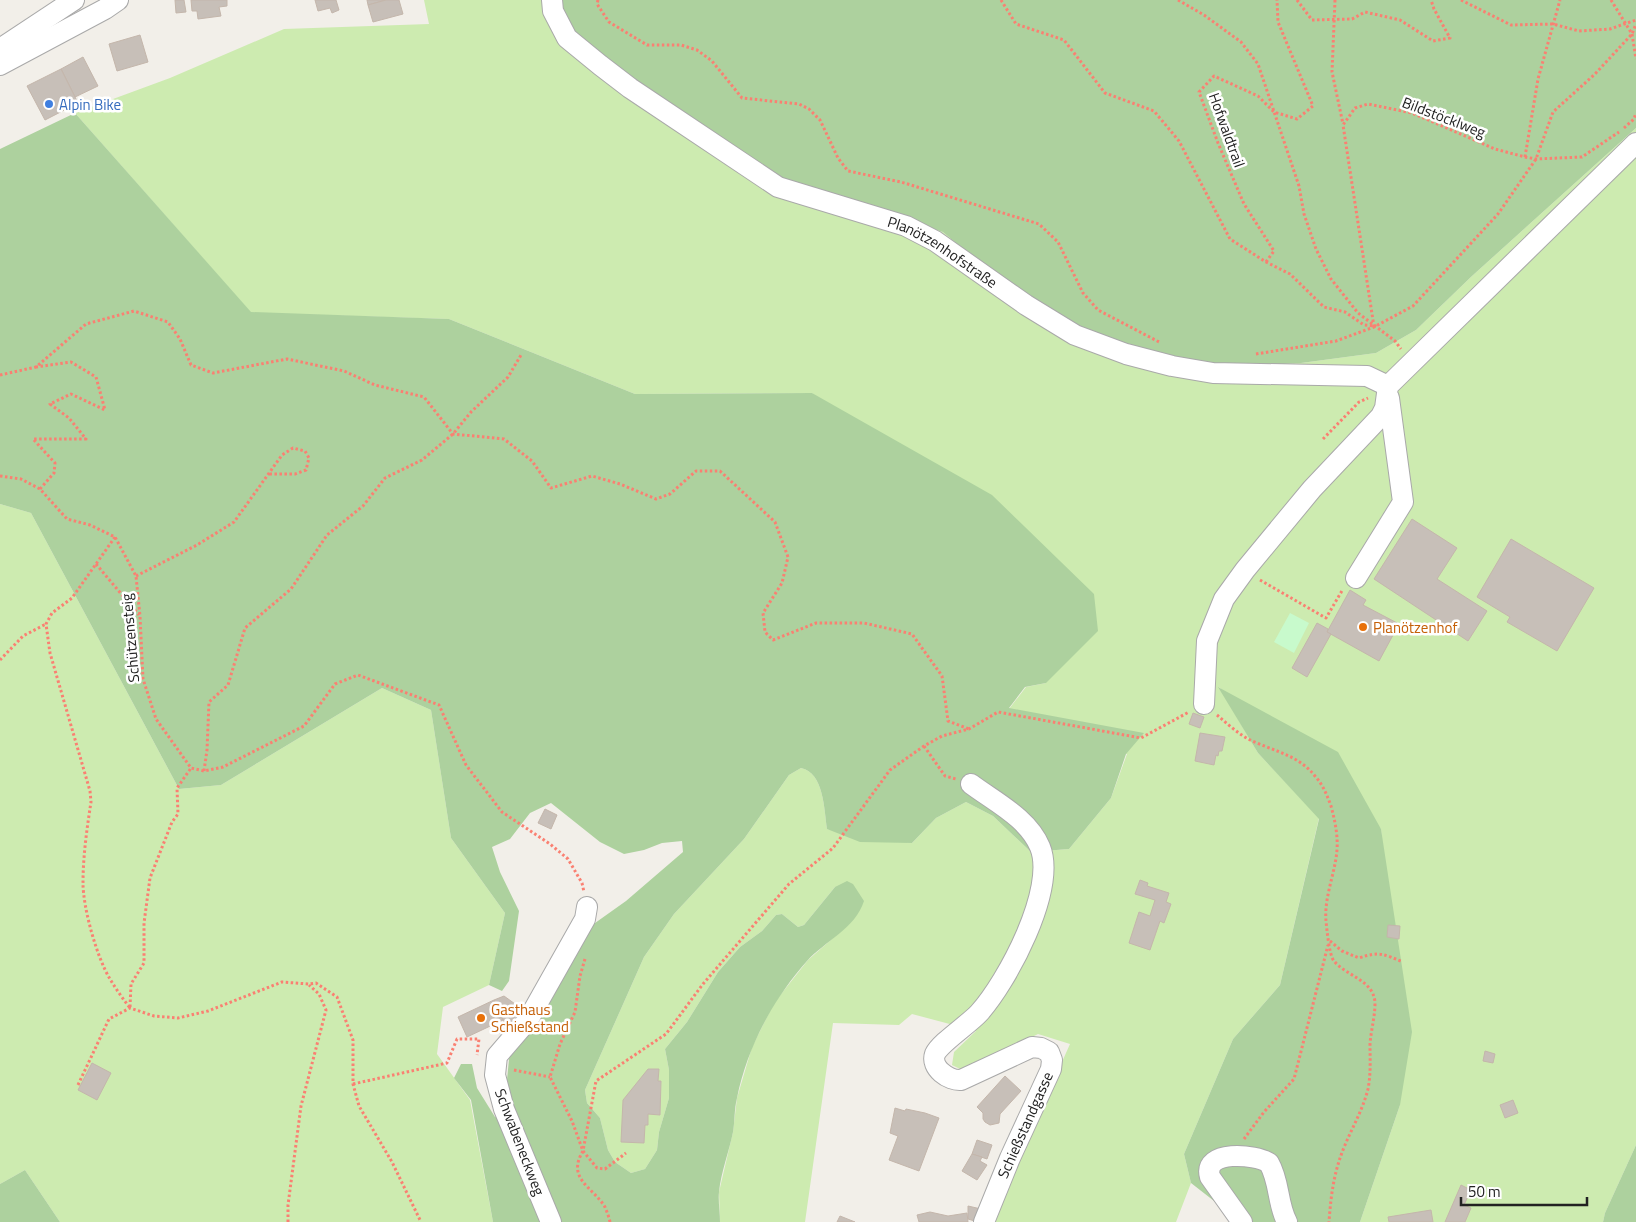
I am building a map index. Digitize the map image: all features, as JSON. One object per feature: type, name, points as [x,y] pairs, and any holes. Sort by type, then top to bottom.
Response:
[{"type":"street","points":[[0,49],[74,0]]},
{"type":"street","points":[[0,65],[105,9],[118,0]]},
{"type":"street","name":"Planötzenhofstraße","points":[[552,0],[553,10],[567,38],[636,91],[778,187],[906,226],[935,241],[1026,305],[1075,335],[1126,354],[1172,366],[1212,373],[1367,376],[1388,386]]},
{"type":"street","points":[[1204,704],[1207,641],[1224,599],[1245,570],[1312,489],[1381,416],[1385,408],[1388,386],[1636,143]]},
{"type":"street","points":[[1356,578],[1403,502],[1388,386]]},
{"type":"street","name":"Schießstandgasse","points":[[971,784],[1021,821],[1034,836],[1043,856],[1042,878],[1039,898],[1025,938],[1003,981],[980,1012],[938,1050],[934,1060],[942,1074],[951,1080],[960,1080],[1028,1048],[1045,1049],[1049,1052],[1052,1060],[1051,1069],[1010,1158],[984,1222]]},
{"type":"street","name":"Schwabeneckweg","points":[[551,1222],[504,1109],[495,1075],[497,1056],[528,1020],[585,919],[587,907]]},
{"type":"street","points":[[1242,1222],[1209,1172],[1210,1166],[1220,1158],[1232,1156],[1260,1159],[1269,1164],[1277,1181],[1283,1214],[1287,1222]]},
{"type":"path","points":[[598,0],[598,4],[608,22],[647,46],[682,45],[697,50],[712,61],[742,98],[799,104],[809,109],[820,120],[838,158],[848,171],[901,182],[1039,224],[1058,242],[1083,293],[1098,310],[1165,345]]},
{"type":"path","points":[[1001,0],[1016,24],[1064,40],[1105,92],[1154,111],[1179,141],[1230,239],[1266,262],[1290,274],[1324,307],[1345,312],[1364,325],[1374,327]]},
{"type":"path","points":[[1178,0],[1204,15],[1241,42],[1258,64],[1299,186],[1304,214],[1316,249],[1331,279],[1358,313],[1374,327],[1395,341],[1412,363]]},
{"type":"path","name":"Hofwaldtrail","points":[[1266,262],[1274,251],[1244,204],[1199,92],[1214,76],[1258,96],[1274,112],[1297,119],[1312,106],[1278,22],[1277,0]]},
{"type":"path","points":[[1297,0],[1312,20],[1352,19],[1365,12],[1400,20],[1433,40],[1450,38],[1431,0]]},
{"type":"path","points":[[1335,0],[1332,72],[1343,125],[1374,327]]},
{"type":"path","points":[[1461,0],[1510,25],[1553,24],[1579,31],[1610,29],[1636,20]]},
{"type":"path","points":[[1525,157],[1538,79],[1560,0]]},
{"type":"path","points":[[1611,0],[1632,34],[1636,59]]},
{"type":"path","points":[[1253,355],[1336,341],[1374,327],[1413,306],[1498,214],[1536,158],[1553,112],[1595,74],[1632,34],[1636,24]]},
{"type":"path","name":"Bildstöcklweg","points":[[1343,125],[1355,108],[1368,104],[1412,113],[1495,149],[1525,157],[1582,157],[1620,132],[1634,119],[1636,113]]},
{"type":"path","points":[[36,366],[86,324],[134,311],[168,322],[180,338],[191,365],[213,374],[286,359],[344,371],[375,386],[424,397],[453,434],[504,439],[532,460],[551,488],[592,476],[620,484],[656,499],[670,494],[696,471],[720,471],[775,522],[788,557],[782,583],[763,613],[765,632],[773,640],[816,623],[864,623],[912,634],[942,676],[948,721],[969,729]]},
{"type":"path","points":[[204,771],[207,750],[208,702],[228,685],[245,628],[291,588],[327,535],[363,506],[385,478],[422,460],[453,434],[471,412],[508,377],[521,355]]},
{"type":"path","points":[[0,375],[36,366],[71,362],[96,378],[104,410],[71,394],[50,404],[69,418],[86,439],[33,439],[55,463],[54,473],[40,489]]},
{"type":"path","points":[[1323,439],[1359,402],[1388,386]]},
{"type":"path","points":[[136,576],[197,546],[234,522],[282,455],[293,448],[305,450],[309,458],[306,470],[295,474],[269,474]]},
{"type":"path","points":[[0,476],[22,478],[40,489],[67,519],[90,525],[115,537],[72,598],[52,613],[46,624],[23,636],[0,660]]},
{"type":"path","name":"Schützensteig","points":[[115,537],[136,576],[143,680],[156,719],[191,768]]},
{"type":"path","points":[[96,564],[140,616]]},
{"type":"path","points":[[1271,586],[1326,618],[1344,587],[1356,578]]},
{"type":"path","points":[[46,624],[50,653],[90,791],[91,802],[82,884],[101,962],[109,979],[130,1008],[154,1016],[178,1018],[208,1011],[282,982],[316,983],[337,997],[353,1040],[353,1084],[359,1106],[392,1162],[421,1222]]},
{"type":"path","points":[[130,1008],[131,984],[144,963],[144,923],[150,878],[172,822],[178,814],[177,788],[191,768],[204,771],[223,767],[304,726],[335,684],[358,675],[439,705],[466,766],[502,812],[550,844],[568,859],[582,883],[587,907]]},
{"type":"path","points":[[610,1222],[605,1207],[583,1183],[577,1169],[596,1080],[666,1034],[703,984],[789,884],[833,848],[890,770],[942,736],[969,729],[998,712],[1141,738],[1204,704],[1240,734],[1258,744],[1290,756],[1306,767],[1323,787],[1337,830],[1337,852],[1326,920],[1330,953],[1334,962],[1368,987],[1373,993],[1375,1001],[1368,1090],[1338,1164],[1332,1186],[1329,1222]]},
{"type":"path","points":[[924,746],[945,776],[971,784]]},
{"type":"path","points":[[1329,940],[1342,950],[1358,958],[1374,953],[1383,954],[1403,962]]},
{"type":"path","points":[[1232,1156],[1264,1112],[1294,1079],[1329,940]]},
{"type":"path","points":[[587,952],[580,976],[575,1012],[560,1044],[550,1076],[572,1121],[582,1151],[597,1168],[605,1169],[626,1153]]},
{"type":"path","points":[[288,1222],[288,1205],[301,1106],[326,1010],[319,994],[309,984]]},
{"type":"path","points":[[78,1085],[108,1019],[130,1008]]},
{"type":"path","points":[[353,1084],[446,1064],[457,1039],[478,1039],[477,1057]]},
{"type":"path","points":[[496,1067],[502,1066],[510,1070],[517,1069],[550,1076]]},
{"type":"green space","points":[[424,0],[558,0],[880,212],[943,232],[976,260],[1214,368],[1301,363],[1376,353],[1416,330],[1472,276],[1636,128],[1636,1145],[1605,1213],[1603,1222],[1360,1222],[1400,1105],[1381,829],[1219,687],[1258,753],[1319,818],[1280,985],[1233,1039],[1184,1154],[1191,1183],[1176,1222],[994,1222],[1000,1201],[1070,1044],[1038,1034],[964,1071],[952,1065],[954,1052],[976,1031],[912,1014],[899,1025],[833,1023],[805,1222],[720,1222],[719,1192],[733,1132],[737,1098],[752,1047],[774,1003],[808,960],[849,924],[835,887],[804,925],[798,927],[782,914],[776,915],[762,931],[740,947],[718,972],[687,1022],[665,1049],[669,1070],[669,1098],[659,1132],[657,1150],[645,1169],[631,1173],[615,1162],[608,1150],[600,1118],[587,1103],[585,1090],[644,957],[674,914],[744,839],[789,775],[801,768],[809,771],[819,784],[824,802],[827,829],[912,843],[936,818],[966,802],[993,816],[1031,852],[1069,849],[1111,798],[1127,754],[1009,709],[1026,687],[1046,683],[812,393],[635,394],[449,319],[251,313],[75,113],[170,78],[284,29],[429,24]]},
{"type":"green space","points":[[558,0],[1636,0],[1636,128],[1472,276],[1416,330],[1376,353],[1301,363],[1214,368],[1101,340],[1035,303],[976,260],[943,232],[779,180],[582,43],[562,19]]},
{"type":"green space","points":[[75,113],[251,312],[449,319],[635,394],[812,393],[992,495],[1094,594],[1098,631],[1046,683],[1025,687],[1009,708],[1144,733],[1126,754],[1111,798],[1069,849],[1031,852],[993,816],[966,802],[936,818],[912,843],[860,842],[827,829],[824,802],[819,784],[809,771],[801,768],[789,775],[744,839],[674,914],[644,957],[585,1090],[587,1103],[600,1118],[608,1150],[615,1162],[631,1173],[645,1169],[657,1150],[659,1132],[669,1098],[669,1070],[665,1049],[687,1022],[718,972],[740,947],[762,931],[776,915],[782,914],[798,927],[804,925],[835,887],[847,881],[853,884],[864,901],[860,911],[847,927],[807,961],[783,991],[763,1025],[741,1079],[736,1102],[733,1132],[720,1184],[720,1222],[493,1222],[471,1100],[454,1078],[461,1064],[472,1064],[477,1088],[495,1117],[516,1120],[506,1090],[510,1049],[588,928],[626,901],[683,852],[682,841],[662,843],[644,850],[624,854],[600,842],[551,803],[530,813],[510,839],[492,847],[500,872],[519,911],[509,981],[502,991],[489,985],[505,913],[451,838],[431,710],[382,688],[221,785],[179,789],[31,513],[0,504],[0,149]]},
{"type":"green space","points":[[0,504],[31,513],[179,789],[221,785],[382,688],[431,710],[451,838],[505,913],[489,985],[443,1007],[437,1054],[470,1100],[493,1222],[60,1222],[25,1170],[0,1184]]},
{"type":"green space","points":[[1290,613],[1309,623],[1294,653],[1274,642]]},
{"type":"green space","points":[[1218,687],[1338,752],[1381,829],[1412,1032],[1400,1105],[1360,1222],[1241,1222],[1191,1183],[1184,1154],[1233,1039],[1280,985],[1319,819],[1258,753]]},
{"type":"green space","points":[[1636,1145],[1636,1222],[1603,1222],[1605,1213]]},
{"type":"green space","points":[[25,1170],[60,1222],[0,1222],[0,1184]]},
{"type":"building","points":[[175,0],[184,0],[186,12],[176,13]]},
{"type":"building","points":[[191,0],[227,0],[227,6],[219,7],[221,16],[198,19],[197,11],[192,11]]},
{"type":"building","points":[[315,0],[336,0],[339,10],[332,13],[330,8],[318,11]]},
{"type":"building","points":[[367,0],[386,0],[368,5]]},
{"type":"building","points":[[386,0],[399,0],[403,14],[373,22],[368,5]]},
{"type":"building","points":[[140,35],[148,62],[117,71],[109,44]]},
{"type":"building","points":[[83,57],[98,86],[75,97],[61,69]]},
{"type":"building","points":[[61,69],[78,103],[45,120],[27,86]]},
{"type":"building","points":[[1412,519],[1457,548],[1437,579],[1487,611],[1468,641],[1374,579]]},
{"type":"building","points":[[1511,539],[1594,588],[1557,651],[1507,622],[1510,617],[1477,597]]},
{"type":"building","name":"Planötzenhof","points":[[1350,590],[1366,600],[1363,605],[1399,624],[1379,661],[1327,632]]},
{"type":"building","points":[[1317,623],[1328,629],[1327,632],[1331,634],[1307,677],[1292,668]]},
{"type":"building","points":[[1193,713],[1204,717],[1200,728],[1189,724]]},
{"type":"building","points":[[1200,733],[1225,737],[1222,751],[1219,751],[1218,756],[1216,755],[1214,765],[1195,761]]},
{"type":"building","points":[[545,809],[557,815],[551,829],[538,823]]},
{"type":"building","points":[[1140,880],[1148,883],[1147,886],[1169,893],[1166,902],[1171,904],[1164,923],[1160,921],[1150,950],[1129,943],[1139,912],[1150,916],[1155,900],[1135,894]]},
{"type":"building","points":[[1388,925],[1400,926],[1399,939],[1387,937]]},
{"type":"building","points":[[504,996],[522,1009],[501,1034],[497,1031],[504,1022],[494,1000]]},
{"type":"building","name":"Gasthaus Schießstand","points":[[494,1000],[503,1020],[467,1037],[458,1017]]},
{"type":"building","points":[[1485,1051],[1495,1054],[1493,1063],[1483,1061]]},
{"type":"building","points":[[92,1063],[111,1073],[97,1100],[78,1090]]},
{"type":"building","points":[[648,1069],[659,1069],[658,1081],[661,1081],[660,1115],[648,1114],[648,1125],[645,1125],[644,1143],[621,1142],[623,1100]]},
{"type":"building","points":[[1005,1076],[1021,1091],[1000,1114],[999,1123],[990,1125],[985,1122],[983,1113],[977,1107]]},
{"type":"building","points":[[1513,1100],[1518,1113],[1505,1118],[1500,1105]]},
{"type":"building","points":[[895,1108],[925,1113],[939,1118],[919,1171],[889,1160],[898,1136],[890,1133]]},
{"type":"building","points":[[977,1140],[992,1145],[987,1159],[972,1154]]},
{"type":"building","points":[[972,1154],[982,1157],[980,1161],[987,1165],[977,1180],[962,1171]]},
{"type":"building","points":[[1461,1185],[1471,1190],[1464,1205],[1471,1208],[1465,1222],[1445,1222]]},
{"type":"building","points":[[968,1206],[981,1209],[978,1222],[968,1219]]},
{"type":"building","points":[[1431,1210],[1433,1222],[1389,1222],[1388,1217]]},
{"type":"building","points":[[930,1212],[948,1216],[967,1213],[968,1222],[919,1222],[917,1215]]},
{"type":"building","points":[[840,1216],[855,1222],[837,1222]]},
{"type":"place","name":"Alpin Bike","points":[[49,104]]},
{"type":"place","name":"Planötzenhof","points":[[1363,627]]},
{"type":"place","name":"Gasthaus Schießstand","points":[[481,1018]]}]
